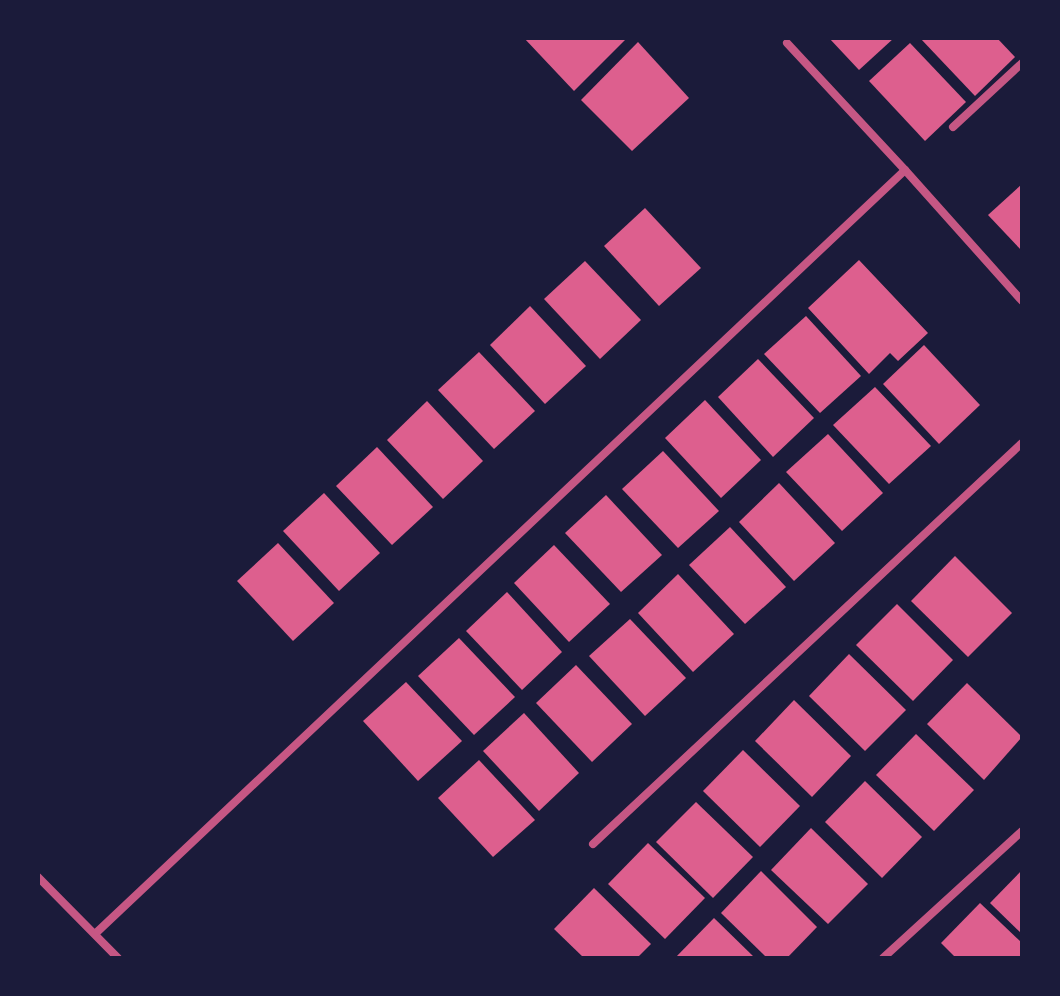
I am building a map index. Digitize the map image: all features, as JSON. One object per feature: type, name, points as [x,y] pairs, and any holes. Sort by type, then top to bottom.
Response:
[{"type":"street","points":[[787,43],[1022,301]]},
{"type":"street","points":[[953,127],[1022,63]]},
{"type":"street","points":[[96,933],[905,170]]},
{"type":"street","points":[[593,844],[1022,443]]},
{"type":"street","points":[[883,958],[1022,831]]},
{"type":"street","points":[[38,877],[118,958]]},
{"type":"building","points":[[524,38],[627,38],[574,91]]},
{"type":"building","points":[[829,38],[894,38],[859,70]]},
{"type":"building","points":[[920,38],[997,38],[1015,57],[975,96]]},
{"type":"building","points":[[638,42],[689,98],[632,151],[581,100]]},
{"type":"building","points":[[910,43],[966,102],[925,141],[869,81]]},
{"type":"building","points":[[1022,184],[1022,251],[988,215]]},
{"type":"building","points":[[645,208],[701,268],[659,306],[604,246]]},
{"type":"building","points":[[859,260],[928,333],[898,361],[890,353],[869,374],[808,308]]},
{"type":"building","points":[[585,261],[641,320],[600,359],[544,299]]},
{"type":"building","points":[[530,306],[586,366],[545,404],[490,345]]},
{"type":"building","points":[[806,316],[861,376],[820,413],[764,354]]},
{"type":"building","points":[[924,345],[980,405],[939,444],[883,384]]},
{"type":"building","points":[[479,352],[535,411],[494,449],[438,390]]},
{"type":"building","points":[[758,359],[814,418],[773,457],[718,397]]},
{"type":"building","points":[[875,387],[931,446],[889,484],[833,425]]},
{"type":"building","points":[[705,400],[761,460],[721,498],[665,438]]},
{"type":"building","points":[[427,401],[483,461],[443,499],[387,440]]},
{"type":"building","points":[[828,434],[883,493],[842,531],[786,472]]},
{"type":"building","points":[[377,447],[433,507],[392,545],[336,486]]},
{"type":"building","points":[[663,451],[719,511],[678,548],[622,489]]},
{"type":"building","points":[[779,483],[835,543],[794,581],[739,522]]},
{"type":"building","points":[[324,493],[380,553],[339,591],[283,531]]},
{"type":"building","points":[[606,495],[662,555],[621,592],[565,533]]},
{"type":"building","points":[[730,527],[786,587],[745,624],[689,565]]},
{"type":"building","points":[[278,543],[334,603],[293,641],[237,581]]},
{"type":"building","points":[[554,545],[610,604],[569,642],[514,583]]},
{"type":"building","points":[[955,556],[1012,613],[968,657],[911,601]]},
{"type":"building","points":[[678,574],[734,634],[693,672],[638,613]]},
{"type":"building","points":[[507,592],[562,652],[522,690],[466,631]]},
{"type":"building","points":[[897,604],[953,660],[913,701],[856,645]]},
{"type":"building","points":[[630,619],[686,678],[645,716],[589,656]]},
{"type":"building","points":[[459,638],[515,697],[474,735],[418,676]]},
{"type":"building","points":[[849,654],[906,710],[865,751],[809,696]]},
{"type":"building","points":[[576,665],[632,724],[592,762],[536,703]]},
{"type":"building","points":[[406,682],[462,741],[418,781],[363,721]]},
{"type":"building","points":[[967,683],[1022,737],[984,780],[927,724]]},
{"type":"building","points":[[794,700],[851,756],[812,797],[755,741]]},
{"type":"building","points":[[524,713],[579,773],[539,811],[483,751]]},
{"type":"building","points":[[916,734],[974,790],[934,831],[876,775]]},
{"type":"building","points":[[743,750],[800,806],[760,847],[703,791]]},
{"type":"building","points":[[479,760],[535,820],[493,857],[438,798]]},
{"type":"building","points":[[865,781],[922,837],[882,878],[825,822]]},
{"type":"building","points":[[696,802],[753,857],[713,898],[656,842]]},
{"type":"building","points":[[811,828],[868,884],[828,924],[771,870]]},
{"type":"building","points":[[648,843],[705,898],[665,939],[608,884]]},
{"type":"building","points":[[1022,870],[1022,934],[990,903]]},
{"type":"building","points":[[761,871],[817,927],[787,958],[767,958],[721,913]]},
{"type":"building","points":[[594,888],[651,944],[637,958],[584,958],[554,929]]},
{"type":"building","points":[[980,903],[1022,943],[1022,958],[956,958],[941,943]]},
{"type":"building","points":[[714,918],[755,958],[675,958]]}]
